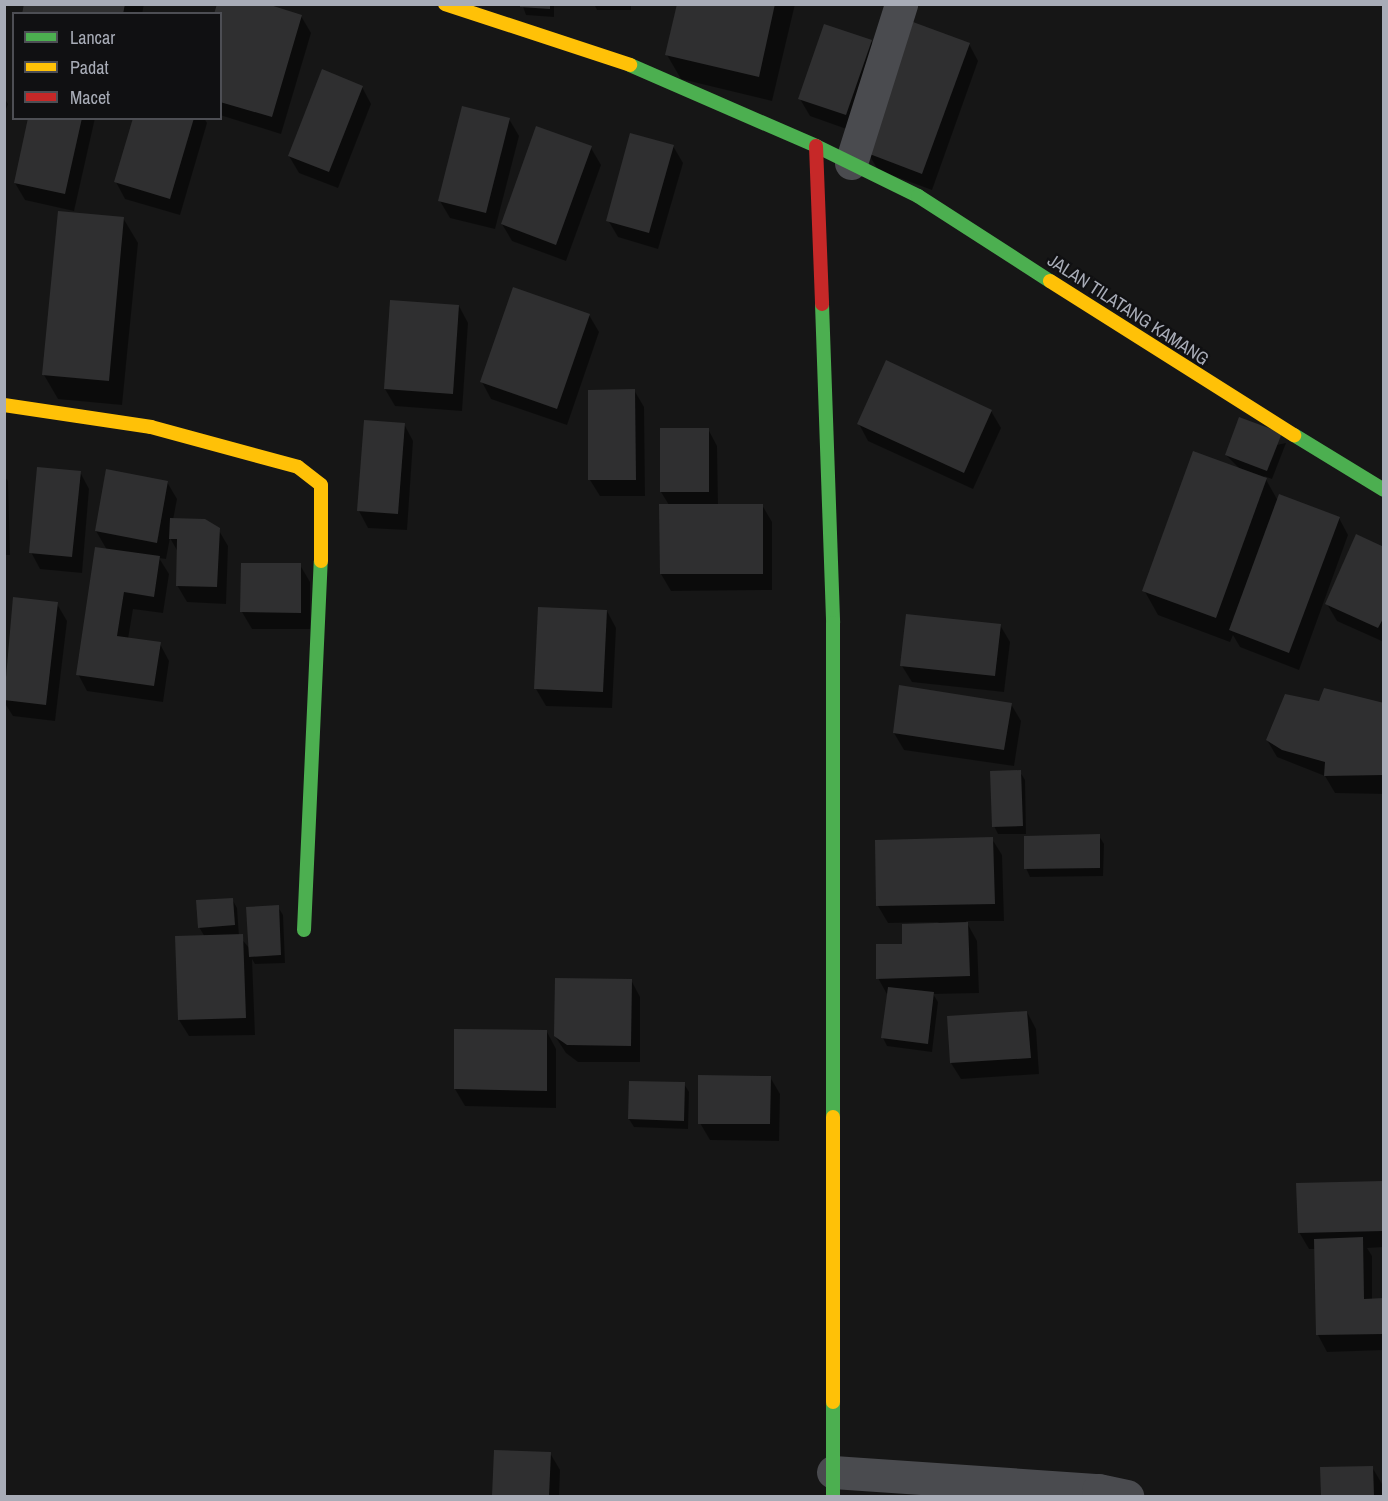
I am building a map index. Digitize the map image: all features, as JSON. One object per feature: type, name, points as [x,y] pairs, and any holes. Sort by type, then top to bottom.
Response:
[{"type":"street","name":"JALAN TILATANG KAMANG","points":[[445,4],[628,64],[816,146],[918,196],[1191,373],[1383,490]]},
{"type":"street","points":[[852,163],[901,4]]},
{"type":"street","points":[[816,146],[833,623],[833,1484],[1098,1490],[1127,1497]]},
{"type":"street","points":[[4,405],[151,427],[298,467],[321,485],[324,506],[304,930]]},
{"type":"building","points":[[24,4],[125,4],[123,12],[22,12]]},
{"type":"building","points":[[217,4],[267,4],[302,15],[272,117],[222,103],[222,12],[215,12]]},
{"type":"building","points":[[520,4],[550,4],[550,9],[520,7]]},
{"type":"building","points":[[677,4],[775,4],[759,77],[665,55]]},
{"type":"building","points":[[913,22],[970,43],[922,174],[867,153]]},
{"type":"building","points":[[824,24],[872,40],[846,115],[798,99]]},
{"type":"building","points":[[322,69],[363,86],[329,172],[288,156]]},
{"type":"building","points":[[462,106],[510,118],[486,213],[438,201]]},
{"type":"building","points":[[28,120],[82,120],[65,194],[14,183]]},
{"type":"building","points":[[132,120],[193,120],[170,199],[114,182]]},
{"type":"building","points":[[536,126],[592,146],[556,245],[501,224]]},
{"type":"building","points":[[630,133],[674,145],[649,233],[606,221]]},
{"type":"building","points":[[58,211],[124,217],[109,381],[42,375]]},
{"type":"building","points":[[513,287],[590,314],[557,409],[480,382]]},
{"type":"building","points":[[390,300],[459,305],[453,394],[384,389]]},
{"type":"building","points":[[886,360],[992,410],[964,473],[857,424]]},
{"type":"building","points":[[635,389],[636,480],[588,480],[588,390]]},
{"type":"building","points":[[1239,417],[1282,433],[1267,471],[1225,455]]},
{"type":"building","points":[[364,420],[405,423],[398,514],[357,511]]},
{"type":"building","points":[[660,428],[709,428],[709,492],[660,492]]},
{"type":"building","points":[[1193,451],[1267,478],[1216,618],[1142,591]]},
{"type":"building","points":[[37,467],[81,471],[72,557],[29,553]]},
{"type":"building","points":[[106,469],[168,481],[157,543],[95,531]]},
{"type":"building","points":[[1279,494],[1340,517],[1289,653],[1229,630]]},
{"type":"building","points":[[659,504],[763,504],[763,574],[660,574]]},
{"type":"building","points":[[170,518],[205,519],[220,528],[217,587],[176,586],[177,539],[169,539]]},
{"type":"building","points":[[1356,534],[1384,547],[1384,617],[1378,628],[1325,604]]},
{"type":"building","points":[[95,547],[160,556],[154,597],[124,592],[117,636],[161,642],[154,686],[76,675]]},
{"type":"building","points":[[241,563],[301,563],[301,613],[240,612]]},
{"type":"building","points":[[13,597],[58,602],[46,705],[4,700]]},
{"type":"building","points":[[538,607],[607,610],[603,692],[534,689]]},
{"type":"building","points":[[906,614],[1001,624],[995,676],[900,666]]},
{"type":"building","points":[[899,685],[1012,703],[1004,750],[893,733]]},
{"type":"building","points":[[1324,688],[1384,703],[1384,775],[1324,776],[1325,762],[1282,750],[1266,740],[1285,694],[1319,701]]},
{"type":"building","points":[[1021,770],[1023,826],[992,827],[990,771]]},
{"type":"building","points":[[1100,834],[1100,868],[1024,869],[1024,836]]},
{"type":"building","points":[[993,837],[995,904],[876,906],[875,840]]},
{"type":"building","points":[[233,898],[235,925],[198,928],[196,900]]},
{"type":"building","points":[[279,905],[281,955],[249,957],[246,907]]},
{"type":"building","points":[[968,922],[970,976],[876,979],[876,944],[902,944],[902,924]]},
{"type":"building","points":[[243,934],[246,1018],[178,1020],[175,936]]},
{"type":"building","points":[[555,978],[632,979],[631,1046],[567,1045],[554,1036]]},
{"type":"building","points":[[888,987],[934,992],[928,1044],[881,1038]]},
{"type":"building","points":[[1027,1011],[1031,1058],[950,1063],[947,1016]]},
{"type":"building","points":[[454,1029],[547,1030],[547,1091],[454,1089]]},
{"type":"building","points":[[698,1075],[771,1076],[770,1124],[698,1124]]},
{"type":"building","points":[[629,1081],[685,1082],[684,1121],[628,1119]]},
{"type":"building","points":[[1383,1181],[1384,1231],[1298,1233],[1296,1183]]},
{"type":"building","points":[[1363,1237],[1364,1299],[1384,1298],[1384,1334],[1316,1335],[1314,1239]]},
{"type":"building","points":[[494,1450],[551,1452],[549,1496],[492,1496]]},
{"type":"building","points":[[1373,1466],[1374,1496],[1321,1496],[1320,1467]]},
{"type":"traffic: fast","points":[[630,65],[816,146],[918,196],[1050,281]]},
{"type":"traffic: fast","points":[[822,304],[833,623],[833,1117]]},
{"type":"traffic: fast","points":[[1294,435],[1384,490]]},
{"type":"traffic: fast","points":[[304,930],[321,561]]},
{"type":"traffic: fast","points":[[833,1402],[833,1496]]},
{"type":"traffic: slow","points":[[445,4],[630,65]]},
{"type":"traffic: slow","points":[[1050,281],[1294,435]]},
{"type":"traffic: slow","points":[[4,405],[151,427],[298,467],[321,485],[321,561]]},
{"type":"traffic: slow","points":[[833,1117],[833,1402]]},
{"type":"traffic: jam","points":[[816,146],[822,304]]}]
